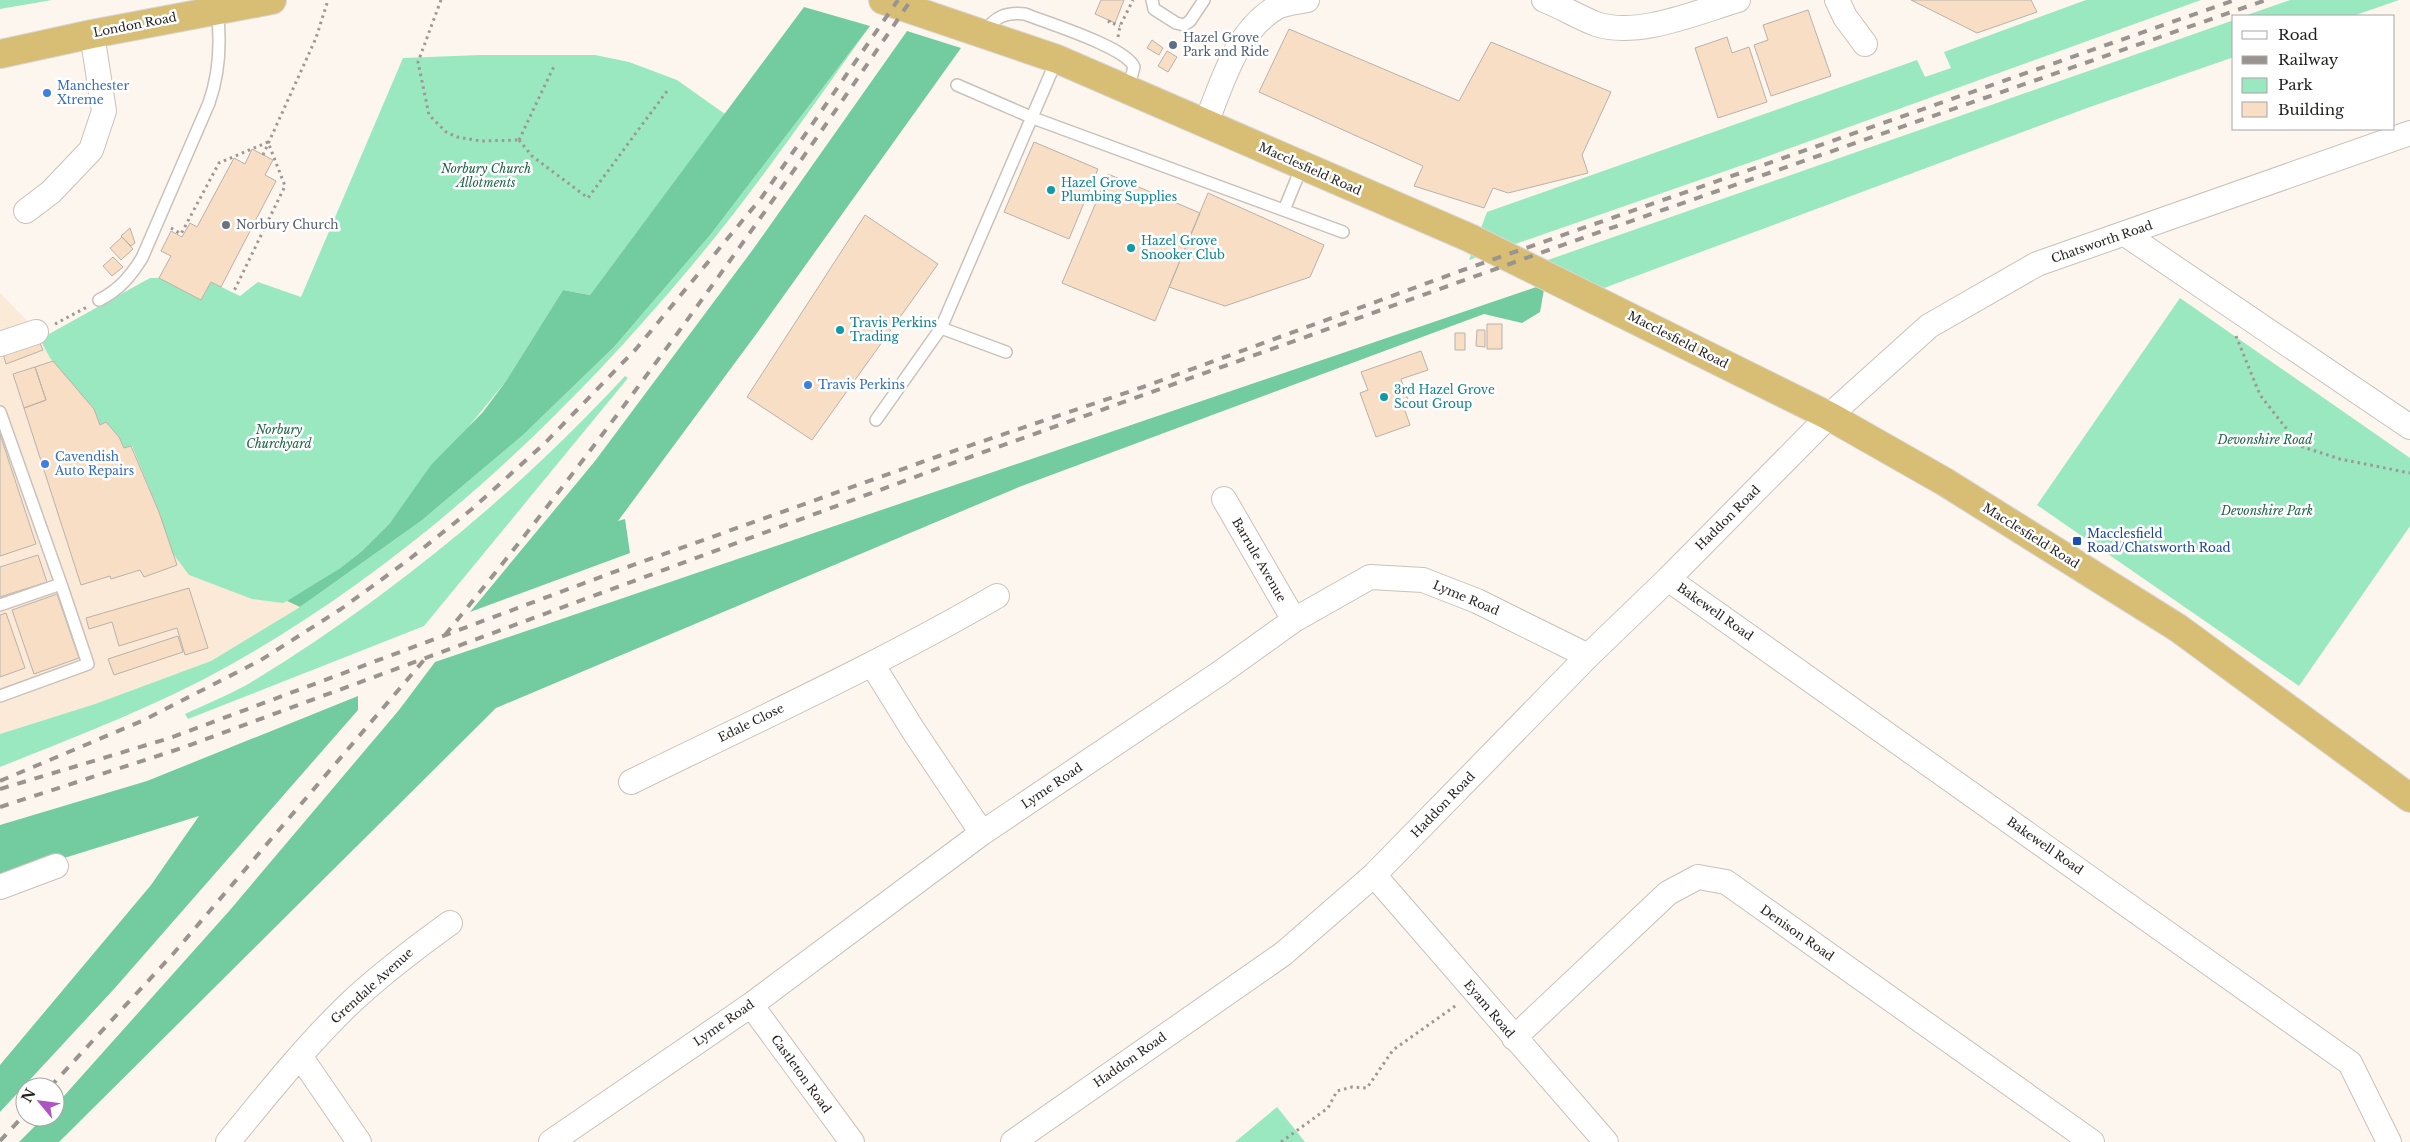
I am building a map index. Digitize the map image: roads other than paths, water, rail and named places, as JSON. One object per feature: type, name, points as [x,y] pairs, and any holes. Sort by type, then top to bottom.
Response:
[{"type":"highway","name":"London Road","points":[[0,54],[216,5],[272,0]]},
{"type":"highway","name":"Macclesfield Road","points":[[883,0],[1057,59],[1470,238],[1829,416],[1945,482],[2178,628],[2410,798]]},
{"type":"street","points":[[1206,123],[1233,57],[1249,31],[1279,6],[1307,0]]},
{"type":"street","points":[[1546,0],[1598,24],[1626,27],[1660,23],[1738,0]]},
{"type":"street","points":[[1838,0],[1845,17],[1865,44]]},
{"type":"street","points":[[26,211],[51,192],[91,150],[104,110],[92,34]]},
{"type":"street","name":"Chatsworth Road","points":[[1829,416],[1929,326],[2037,264],[2410,133]]},
{"type":"street","points":[[2125,234],[2410,427]]},
{"type":"street","points":[[0,344],[36,332]]},
{"type":"street","name":"Haddon Road","points":[[1013,1142],[1284,954],[1374,875],[1588,656],[1668,579],[1829,416]]},
{"type":"street","name":"Barrule Avenue","points":[[1224,499],[1294,620]]},
{"type":"street","name":"Lyme Road","points":[[551,1142],[751,1005],[982,833],[1220,673],[1294,620],[1370,578],[1423,580],[1477,600],[1588,656]]},
{"type":"street","name":"Bakewell Road","points":[[1668,579],[2350,1062],[2389,1142]]},
{"type":"street","name":"Edale Close","points":[[631,782],[872,664],[945,626],[997,596]]},
{"type":"street","points":[[872,664],[913,730],[982,833]]},
{"type":"street","points":[[0,887],[56,866]]},
{"type":"street","name":"Eyam Road","points":[[1374,875],[1514,1038],[1597,1139]]},
{"type":"street","name":"Denison Road","points":[[1514,1038],[1668,893],[1698,877],[1726,882],[2092,1142]]},
{"type":"street","name":"Grendale Avenue","points":[[228,1142],[300,1056],[346,1007],[404,955],[450,923]]},
{"type":"street","name":"Castleton Road","points":[[751,1005],[852,1142]]},
{"type":"street","points":[[300,1056],[359,1142]]},
{"type":"lane","points":[[1152,0],[1154,8],[1176,23],[1184,25],[1190,21],[1204,0]]},
{"type":"lane","points":[[99,300],[116,291],[132,274],[142,258],[175,186],[209,103],[217,82],[220,33],[216,5]]},
{"type":"lane","points":[[983,33],[998,17],[1011,13],[1025,14],[1115,50],[1131,60],[1134,66],[1128,89]]},
{"type":"lane","points":[[876,420],[941,328],[1057,59]]},
{"type":"lane","points":[[958,85],[1033,118],[1343,232]]},
{"type":"lane","points":[[1284,210],[1302,166]]},
{"type":"lane","points":[[941,328],[1006,352]]},
{"type":"lane","points":[[0,412],[88,664],[0,696]]},
{"type":"lane","points":[[0,605],[61,584]]},
{"type":"railway","points":[[0,781],[142,721],[261,660],[341,609],[407,561],[472,509],[545,443],[636,349],[762,197],[898,0]]},
{"type":"railway","points":[[445,635],[567,481],[685,323],[800,162],[911,0]]},
{"type":"railway","points":[[0,789],[170,738],[622,569],[939,456],[1143,387],[1463,270],[2235,0]]},
{"type":"railway","points":[[0,807],[182,748],[942,467],[1571,242],[2266,0]]},
{"type":"railway","points":[[59,1077],[173,954],[424,660]]},
{"type":"railway","points":[[0,1141],[15,1125]]},
{"type":"place","name":"Hazel Grove Park and Ride","points":[[1173,45]]},
{"type":"place","name":"Manchester Xtreme","points":[[47,93]]},
{"type":"place","name":"Hazel Grove Plumbing Supplies","points":[[1051,190]]},
{"type":"place","name":"Norbury Church","points":[[226,225]]},
{"type":"place","name":"Hazel Grove Snooker Club","points":[[1131,248]]},
{"type":"place","name":"Travis Perkins Trading","points":[[840,330]]},
{"type":"place","name":"Travis Perkins","points":[[808,385]]},
{"type":"place","name":"3rd Hazel Grove Scout Group","points":[[1384,397]]},
{"type":"place","name":"Cavendish Auto Repairs","points":[[45,464]]},
{"type":"place","name":"Macclesfield Road/Chatsworth Road","points":[[2077,541]]},
{"type":"park label","name":"Norbury Church Allotments","points":[[486,176]]},
{"type":"park label","name":"Norbury Churchyard","points":[[279,437]]},
{"type":"park label","name":"Devonshire Road","points":[[2265,440]]},
{"type":"park label","name":"Devonshire Park","points":[[2267,511]]}]
